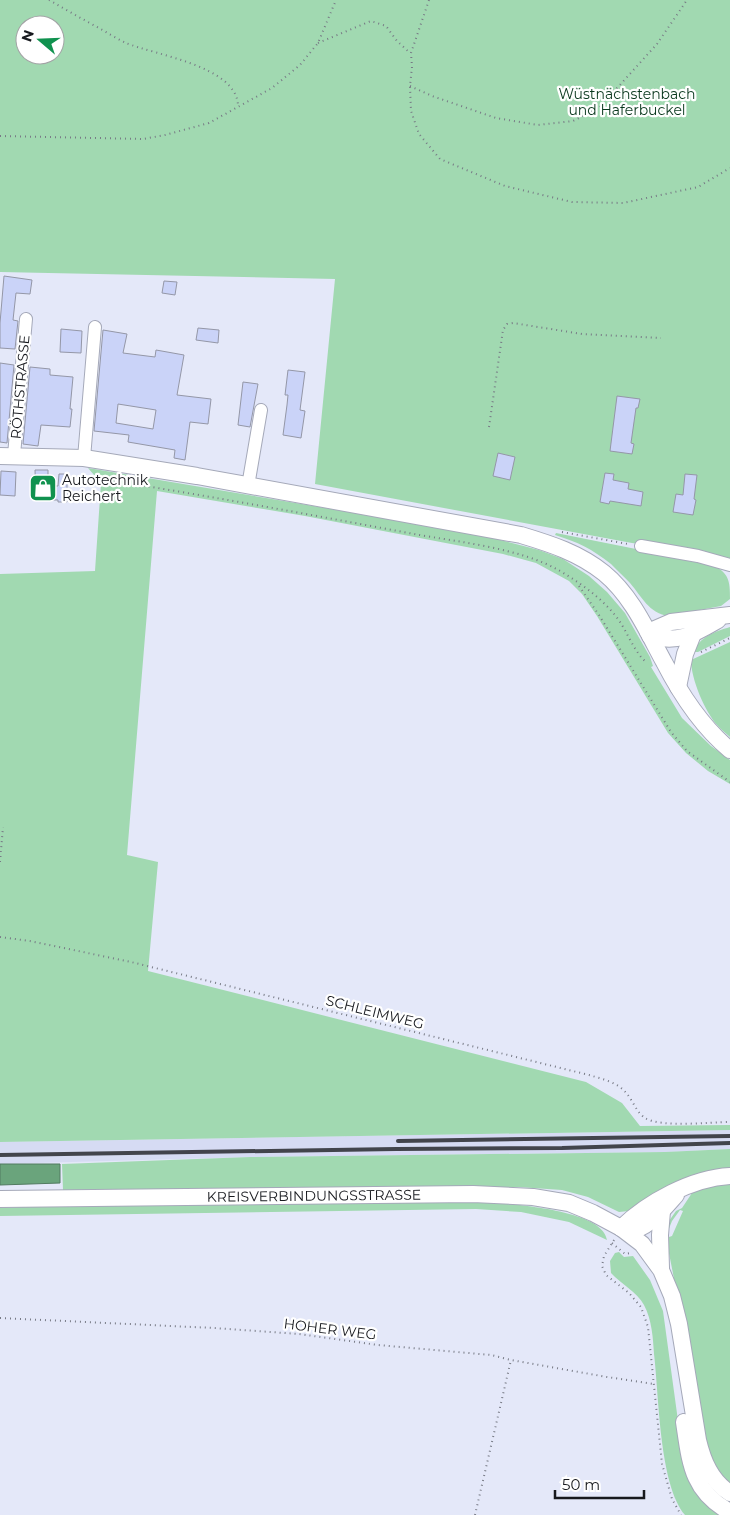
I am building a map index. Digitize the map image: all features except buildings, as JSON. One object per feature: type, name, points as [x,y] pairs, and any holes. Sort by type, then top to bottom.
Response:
[{"type":"main road","points":[[7,455],[85,458],[521,535],[558,546],[584,559],[605,574],[622,592],[649,634],[694,713],[715,738],[730,750]]},
{"type":"main road","points":[[649,634],[671,622],[727,616]]},
{"type":"main road","points":[[649,634],[673,640],[693,634],[727,616]]},
{"type":"main road","points":[[678,687],[685,654],[693,634]]},
{"type":"main road","points":[[621,1228],[649,1205],[680,1189],[719,1176],[730,1176]]},
{"type":"main road","points":[[621,1228],[636,1229],[643,1226],[662,1211],[680,1189]]},
{"type":"main road","name":"KREISVERBINDUNGSSTRASSE","points":[[0,1199],[473,1194],[533,1197],[569,1204],[593,1213],[621,1228],[642,1244],[661,1270]]},
{"type":"main road","points":[[662,1211],[660,1235],[661,1270],[672,1296],[679,1324],[698,1440],[712,1476],[730,1493]]},
{"type":"main road","points":[[621,1228],[661,1292],[666,1309],[687,1446],[694,1474],[705,1494],[730,1512]]},
{"type":"street","name":"RÖTHSTRASSE","points":[[7,455],[26,319]]},
{"type":"street","points":[[85,458],[95,327]]},
{"type":"street","points":[[248,486],[261,410]]},
{"type":"street","points":[[640,546],[698,556],[730,565]]},
{"type":"path","points":[[48,0],[126,42],[199,66],[220,78],[231,88],[238,97],[238,105]]},
{"type":"path","points":[[0,136],[143,139],[209,123],[238,105],[272,88],[300,65],[318,43],[336,0]]},
{"type":"path","points":[[429,0],[411,53],[411,111],[419,134],[440,159],[504,186],[572,202],[623,203],[698,187],[730,168]]},
{"type":"path","points":[[410,86],[432,96],[496,118],[538,125],[573,121],[599,108],[657,44],[687,0]]},
{"type":"path","points":[[318,43],[371,21],[386,26],[397,41],[411,53]]},
{"type":"path","points":[[489,427],[503,330],[507,324],[513,323],[582,334],[661,338]]},
{"type":"path","points":[[85,458],[85,471],[108,480],[306,514],[503,551],[538,561],[560,571],[578,584],[671,732],[687,751],[730,782]]},
{"type":"path","points":[[558,532],[640,546]]},
{"type":"path","points":[[0,862],[2,827]]},
{"type":"path","name":"SCHLEIMWEG","points":[[0,937],[30,941],[131,962],[589,1075],[610,1081],[625,1092],[643,1117],[654,1122],[668,1124],[730,1122]]},
{"type":"path","points":[[621,1228],[604,1256],[602,1266],[606,1275],[629,1293],[641,1307],[648,1327],[662,1464],[672,1499],[681,1515]]},
{"type":"path","name":"HOHER WEG","points":[[0,1318],[299,1334],[378,1345],[491,1354],[511,1360],[654,1384]]},
{"type":"path","points":[[476,1515],[511,1360]]},
{"type":"shaded area","points":[[730,1130],[730,1149],[665,1152],[250,1157],[0,1164],[0,1142]]},
{"type":"shaded area","points":[[0,1164],[60,1164],[60,1183],[0,1185]]},
{"type":"green space","name":"Wüstnächstenbach und Haferbuckel","points":[[0,0],[730,0],[730,560],[704,553],[632,543],[315,484],[335,279],[0,272]]},
{"type":"green space","points":[[88,468],[474,533],[539,550],[563,559],[589,576],[607,592],[625,613],[650,657],[653,666],[651,667],[682,718],[711,746],[730,760],[730,784],[708,771],[686,753],[668,733],[582,594],[569,581],[536,563],[503,554],[305,516],[157,491],[127,855],[158,862],[148,971],[586,1082],[622,1103],[640,1126],[730,1125],[730,1130],[0,1142],[0,574],[95,571],[101,483]]},
{"type":"green space","points":[[556,533],[711,564],[725,574],[730,587],[730,599],[721,606],[668,616],[661,614],[646,604],[630,583],[611,564],[591,550],[555,535]]},
{"type":"green space","points":[[730,627],[730,636],[698,652],[693,652],[704,638]]},
{"type":"green space","points":[[730,642],[730,737],[713,720],[704,704],[693,676],[691,660]]},
{"type":"green space","points":[[730,1149],[730,1169],[715,1170],[689,1177],[629,1211],[619,1212],[588,1197],[562,1190],[518,1187],[63,1190],[62,1164],[250,1157],[665,1152]]},
{"type":"green space","points":[[730,1177],[730,1484],[722,1478],[709,1456],[666,1238],[672,1236],[683,1211],[680,1210],[666,1232],[669,1221],[676,1211],[682,1208],[694,1190]]},
{"type":"green space","points":[[476,1202],[527,1206],[570,1214],[588,1221],[601,1229],[607,1240],[569,1222],[521,1212],[476,1209],[0,1216],[0,1208],[42,1206]]},
{"type":"green space","points":[[619,1252],[624,1257],[633,1256],[650,1280],[663,1311],[682,1450],[721,1515],[685,1515],[676,1501],[665,1461],[650,1323],[647,1311],[641,1300],[611,1273],[610,1261],[615,1253]]},
{"type":"railway","points":[[398,1141],[730,1136]]},
{"type":"railway","points":[[0,1155],[562,1148],[730,1143]]},
{"type":"place","name":"Autotechnik Reichert","points":[[43,488]]}]
